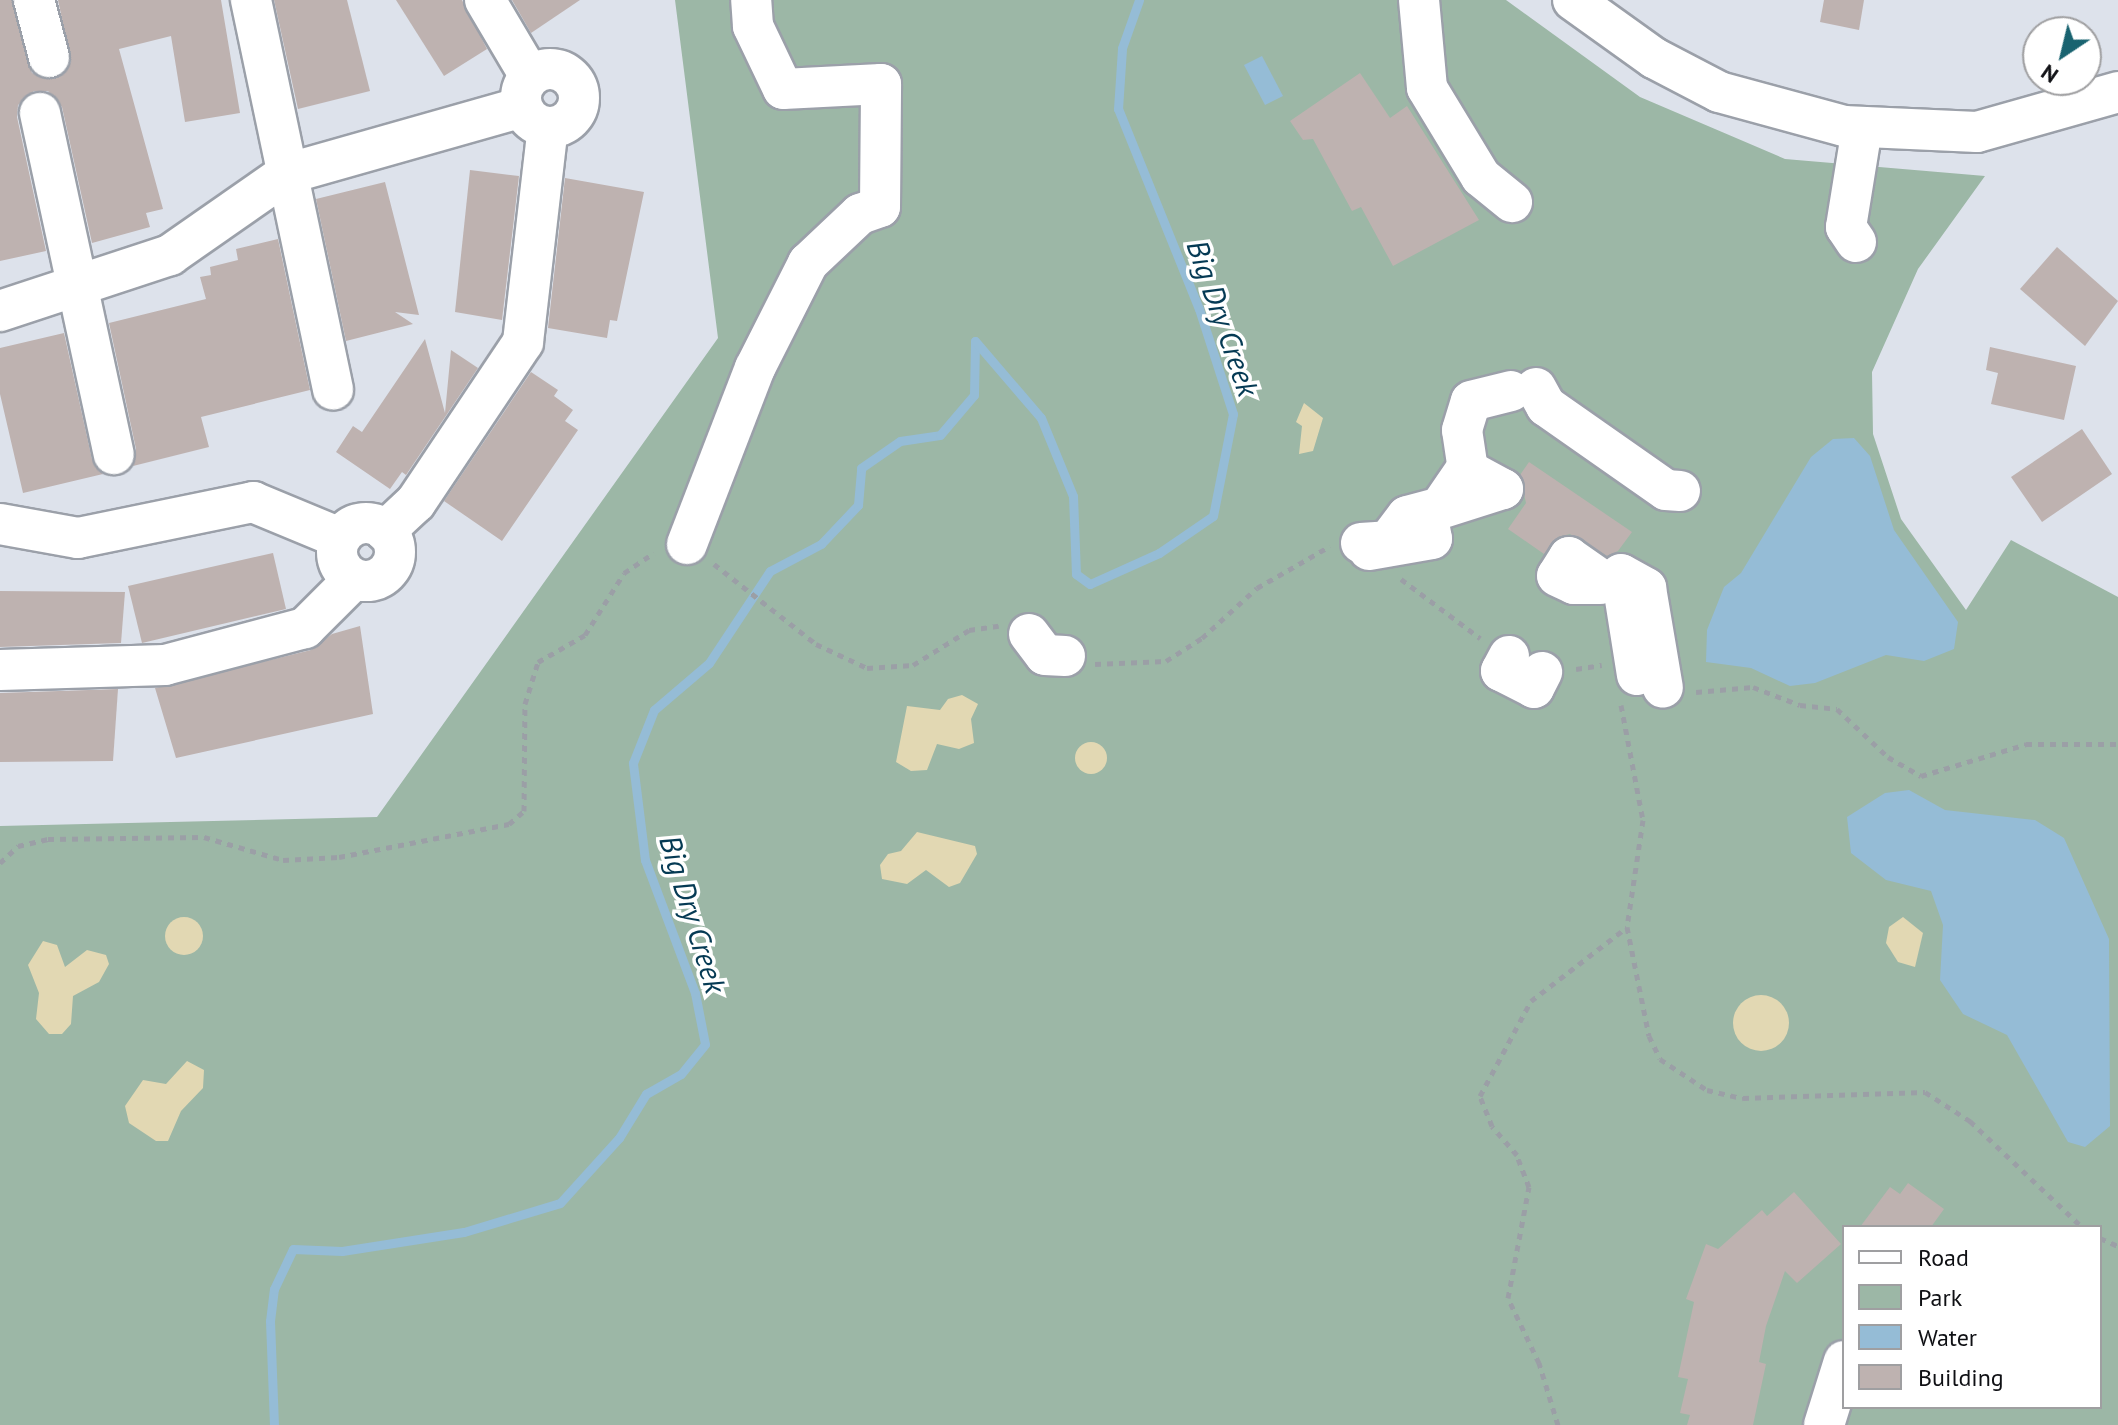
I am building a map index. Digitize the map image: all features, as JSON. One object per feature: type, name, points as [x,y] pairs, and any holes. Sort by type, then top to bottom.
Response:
[{"type":"street","points":[[34,0],[49,57]]},
{"type":"street","points":[[251,0],[333,389]]},
{"type":"street","points":[[385,531],[416,502],[523,342],[534,103],[485,0]]},
{"type":"street","points":[[687,544],[755,368],[808,263],[860,214],[880,207],[881,84],[783,89],[753,26],[751,0]]},
{"type":"street","points":[[1573,0],[1654,58],[1719,92],[1787,115],[1862,128],[1977,132],[2118,92]]},
{"type":"street","points":[[1418,3],[1427,88],[1481,177],[1512,202]]},
{"type":"street","points":[[0,311],[82,289],[170,255],[286,174],[534,103]]},
{"type":"street","points":[[40,113],[82,289],[114,454]]},
{"type":"street","points":[[1856,242],[1846,227],[1862,128]]},
{"type":"street","points":[[1365,547],[1388,541],[1407,516],[1440,507],[1468,470],[1462,430],[1471,401],[1524,390],[1666,490],[1680,491]]},
{"type":"street","points":[[0,524],[78,538],[253,502],[340,538]]},
{"type":"street","points":[[359,524],[385,531],[395,551],[389,570],[375,580],[354,579],[338,562],[340,538],[359,524]]},
{"type":"street","points":[[0,670],[165,665],[305,628],[354,579]]},
{"type":"street","points":[[1029,634],[1045,655],[1065,656]]},
{"type":"street","points":[[1824,1425],[1842,1367]]},
{"type":"path","points":[[0,863],[18,846],[48,839],[204,837],[283,860],[339,857],[509,824],[524,811],[525,704],[538,662],[585,635],[624,573],[667,546],[687,544]]},
{"type":"path","points":[[1065,656],[1079,663],[1166,661],[1301,559],[1330,546],[1365,547],[1454,620],[1526,664],[1613,663],[1640,686],[1674,694],[1753,687],[1800,705],[1837,709],[1888,757],[1921,776],[2026,744],[2118,744]]},
{"type":"path","points":[[725,572],[842,662],[891,671],[983,626],[1014,625],[1029,634]]},
{"type":"path","points":[[1640,686],[1643,820],[1627,927],[1649,1036],[1660,1059],[1681,1078],[1743,1098],[1925,1092],[1970,1121],[2080,1225]]},
{"type":"path","points":[[1558,1425],[1539,1363],[1508,1298],[1529,1187],[1517,1155],[1492,1126],[1480,1096],[1531,1001],[1627,927]]},
{"type":"green space","points":[[675,0],[1506,0],[1640,97],[1785,159],[1985,176],[1918,269],[1872,372],[1873,434],[1901,519],[1966,610],[2011,540],[2118,597],[2118,1425],[0,1425],[0,826],[377,817],[718,338]]},
{"type":"sand","points":[[1304,403],[1323,418],[1313,451],[1299,454],[1302,426],[1296,422]]},
{"type":"sand","points":[[962,695],[978,704],[971,719],[974,743],[959,749],[937,744],[927,770],[911,771],[896,762],[907,706],[940,710],[948,699]]},
{"type":"sand","points":[[1091,742],[1102,747],[1107,758],[1102,769],[1091,774],[1080,769],[1075,758],[1080,747]]},
{"type":"sand","points":[[917,832],[975,846],[977,854],[960,883],[949,887],[926,870],[907,884],[882,879],[880,865],[888,854],[901,851]]},
{"type":"sand","points":[[184,917],[197,923],[203,936],[197,949],[184,955],[171,949],[165,936],[171,923]]},
{"type":"sand","points":[[1903,917],[1923,933],[1915,967],[1898,962],[1886,943],[1889,927]]},
{"type":"sand","points":[[43,941],[57,945],[65,967],[87,950],[106,955],[109,964],[99,982],[73,996],[71,1024],[62,1034],[49,1034],[36,1019],[39,993],[28,965]]},
{"type":"sand","points":[[1761,995],[1780,1004],[1789,1023],[1780,1042],[1761,1051],[1742,1042],[1733,1023],[1742,1004]]},
{"type":"sand","points":[[187,1061],[204,1070],[203,1088],[181,1111],[168,1141],[156,1141],[129,1123],[125,1106],[143,1080],[166,1084]]},
{"type":"water","points":[[1262,56],[1283,96],[1265,105],[1244,65]]},
{"type":"water","points":[[1854,438],[1870,456],[1894,530],[1958,622],[1954,649],[1924,661],[1886,655],[1815,683],[1790,686],[1751,668],[1706,662],[1707,630],[1724,587],[1741,573],[1811,457],[1833,439]]},
{"type":"water","points":[[1909,790],[1945,810],[2035,820],[2064,838],[2109,939],[2110,1126],[2085,1147],[2068,1142],[2007,1035],[1963,1014],[1940,980],[1943,925],[1931,891],[1886,880],[1851,853],[1847,817],[1885,793]]},
{"type":"building","points":[[0,0],[12,0],[32,73],[54,79],[71,62],[58,0],[221,0],[240,113],[185,122],[171,36],[119,49],[163,209],[146,213],[150,227],[92,243],[62,107],[48,91],[34,91],[18,105],[17,117],[46,251],[0,261]]},
{"type":"building","points":[[274,0],[347,0],[370,91],[298,109]]},
{"type":"building","points":[[396,0],[462,0],[487,49],[444,76]]},
{"type":"building","points":[[512,0],[580,0],[531,33]]},
{"type":"building","points":[[1824,0],[1864,0],[1859,30],[1820,22]]},
{"type":"building","points":[[1360,73],[1390,118],[1407,106],[1479,220],[1393,266],[1361,207],[1352,211],[1313,139],[1303,140],[1290,121]]},
{"type":"building","points":[[470,170],[519,176],[502,320],[455,312]]},
{"type":"building","points":[[565,178],[644,192],[617,321],[610,320],[607,338],[548,328]]},
{"type":"building","points":[[385,182],[419,315],[395,312],[413,324],[346,341],[316,199]]},
{"type":"building","points":[[278,239],[310,390],[201,417],[209,447],[133,466],[136,449],[109,323],[206,299],[200,277],[211,275],[210,267],[238,260],[236,249]]},
{"type":"building","points":[[2057,247],[2118,301],[2085,346],[2020,289]]},
{"type":"building","points":[[64,333],[92,459],[103,474],[23,493],[0,394],[0,348]]},
{"type":"building","points":[[425,339],[445,413],[451,350],[478,368],[406,475],[402,472],[390,489],[336,452],[353,426],[362,432]]},
{"type":"building","points":[[1990,347],[2076,366],[2064,420],[1991,404],[1998,373],[1986,370]]},
{"type":"building","points":[[531,372],[558,390],[554,396],[573,410],[565,421],[578,430],[502,541],[444,501]]},
{"type":"building","points":[[2082,429],[2112,474],[2042,522],[2011,477]]},
{"type":"building","points":[[1529,462],[1632,532],[1618,551],[1607,556],[1570,534],[1558,537],[1544,554],[1508,529],[1526,503],[1520,475]]},
{"type":"building","points":[[273,553],[286,609],[142,643],[128,586]]},
{"type":"building","points":[[0,591],[125,592],[121,643],[0,647]]},
{"type":"building","points":[[360,626],[373,714],[176,758],[155,688],[311,650],[332,634]]},
{"type":"building","points":[[118,689],[113,761],[0,762],[0,693]]},
{"type":"building","points":[[1908,1183],[1944,1209],[1932,1225],[1862,1225],[1890,1187],[1900,1194]]},
{"type":"building","points":[[1794,1192],[1841,1244],[1797,1283],[1785,1271],[1766,1326],[1759,1362],[1766,1364],[1753,1425],[1687,1425],[1690,1415],[1680,1413],[1688,1379],[1678,1377],[1694,1302],[1686,1299],[1706,1244],[1718,1249],[1762,1210],[1767,1216]]},
{"type":"waterway","name":"Big Dry Creek","points":[[274,1425],[270,1321],[274,1289],[293,1249],[342,1251],[464,1232],[560,1203],[619,1138],[646,1094],[681,1074],[705,1044],[695,993],[645,860],[633,763],[654,710],[709,663],[770,571],[821,544],[858,505],[861,468],[900,441],[940,435],[974,395],[975,341],[1041,418],[1073,496],[1076,574],[1090,584],[1159,553],[1213,516],[1233,414],[1199,309],[1118,109],[1122,48],[1139,0]]}]
